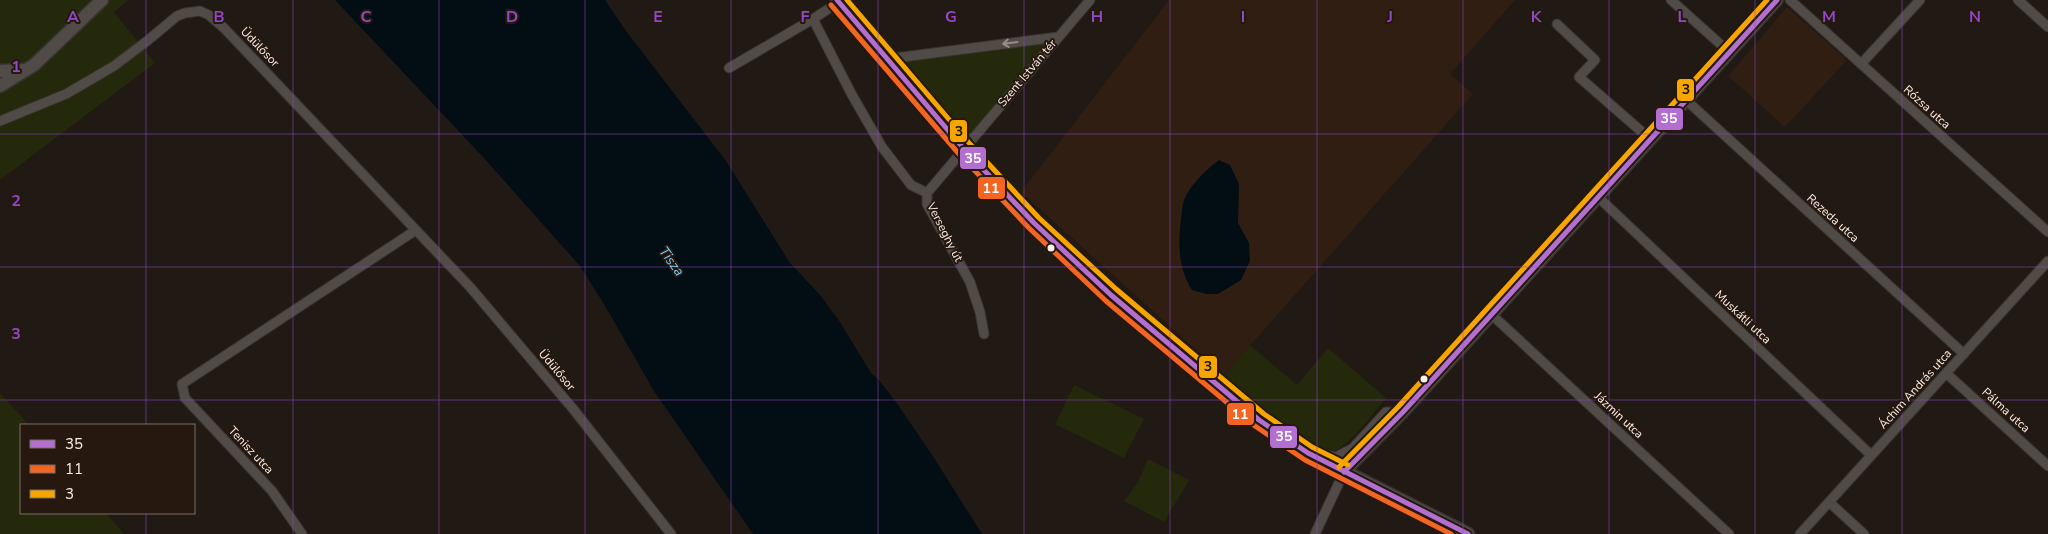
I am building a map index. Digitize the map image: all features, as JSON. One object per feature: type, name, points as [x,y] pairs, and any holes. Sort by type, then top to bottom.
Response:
[{"type":"main road","points":[[0,86],[28,69],[102,0]]},
{"type":"main road","points":[[838,1],[964,149],[1034,224],[1111,295],[1258,420],[1308,453],[1468,534]]},
{"type":"main road","points":[[0,71],[28,69]]},
{"type":"street","points":[[1058,37],[1090,0]]},
{"type":"street","points":[[1671,0],[1729,52]]},
{"type":"street","points":[[1315,534],[1344,472],[1404,412],[1777,0]]},
{"type":"street","name":"Rózsa utca","points":[[1790,0],[2048,232]]},
{"type":"street","points":[[1861,64],[1920,0]]},
{"type":"street","points":[[2018,0],[2048,27]]},
{"type":"street","points":[[730,68],[813,19],[838,1]]},
{"type":"street","name":"Üdülősor","points":[[0,121],[66,94],[114,66],[147,42],[177,16],[192,11],[200,11],[209,15],[224,28],[470,287],[574,410],[671,534]]},
{"type":"street","points":[[813,19],[852,95],[882,147],[911,185],[927,194]]},
{"type":"street","points":[[1557,24],[1595,60],[1579,77],[1650,139]]},
{"type":"street","name":"Szent István tér","points":[[887,59],[1058,37]]},
{"type":"street","name":"Szent István tér","points":[[964,149],[1058,37]]},
{"type":"street","name":"Rezeda utca","points":[[1686,100],[1964,354]]},
{"type":"street","name":"Verseghy út","points":[[964,149],[927,194],[928,204],[970,282],[980,312],[984,334]]},
{"type":"street","name":"Muskátli utca","points":[[1598,197],[1871,455]]},
{"type":"street","name":"Tenisz utca","points":[[302,534],[272,491],[185,398],[182,384],[416,230]]},
{"type":"street","name":"Áchim András utca","points":[[1800,534],[2048,261]]},
{"type":"street","name":"Jázmin utca","points":[[1491,314],[1729,534]]},
{"type":"street","name":"Pálma utca","points":[[1946,373],[2048,466]]},
{"type":"street","points":[[1308,453],[1336,457],[1354,448],[1386,412],[1404,412]]},
{"type":"street","points":[[1829,502],[1864,534]]},
{"type":"shaded area","points":[[1169,0],[1515,0],[1450,74],[1473,94],[1224,375],[1021,192]]},
{"type":"shaded area","points":[[1787,7],[1847,60],[1785,127],[1728,76]]},
{"type":"green space","points":[[0,0],[128,0],[114,12],[155,63],[0,180]]},
{"type":"green space","points":[[1058,37],[964,149],[887,59]]},
{"type":"green space","points":[[1250,345],[1297,385],[1328,348],[1386,398],[1353,437],[1338,449],[1331,452],[1319,452],[1308,448],[1224,375]]},
{"type":"green space","points":[[1074,385],[1144,419],[1124,458],[1055,424]]},
{"type":"green space","points":[[0,393],[28,424],[20,424],[20,514],[107,514],[124,534],[0,534]]},
{"type":"green space","points":[[1148,459],[1189,480],[1164,522],[1124,501],[1138,482]]},
{"type":"water","name":"Tisza","points":[[335,0],[605,0],[626,31],[726,161],[790,263],[820,295],[840,322],[871,373],[896,402],[982,534],[753,534],[654,391],[580,266],[483,157]]},
{"type":"water","points":[[1219,160],[1230,165],[1239,184],[1238,223],[1249,243],[1250,261],[1241,280],[1218,294],[1206,294],[1192,290],[1187,282],[1180,256],[1180,229],[1184,200],[1187,194],[1199,178]]},
{"type":"transit line","name":"35","points":[[837,0],[964,149],[1034,223],[1111,295],[1259,420],[1308,453],[1468,534]]},
{"type":"transit line","name":"3","points":[[847,0],[970,144],[1039,218],[1116,289],[1264,414],[1312,447],[1348,465]]},
{"type":"transit line","name":"3","points":[[1339,467],[1398,407],[1767,0]]},
{"type":"transit line","name":"35","points":[[1344,472],[1403,412],[1777,0]]},
{"type":"transit line","name":"11","points":[[831,5],[959,154],[1029,228],[1106,301],[1255,426],[1305,460],[1451,534]]}]
